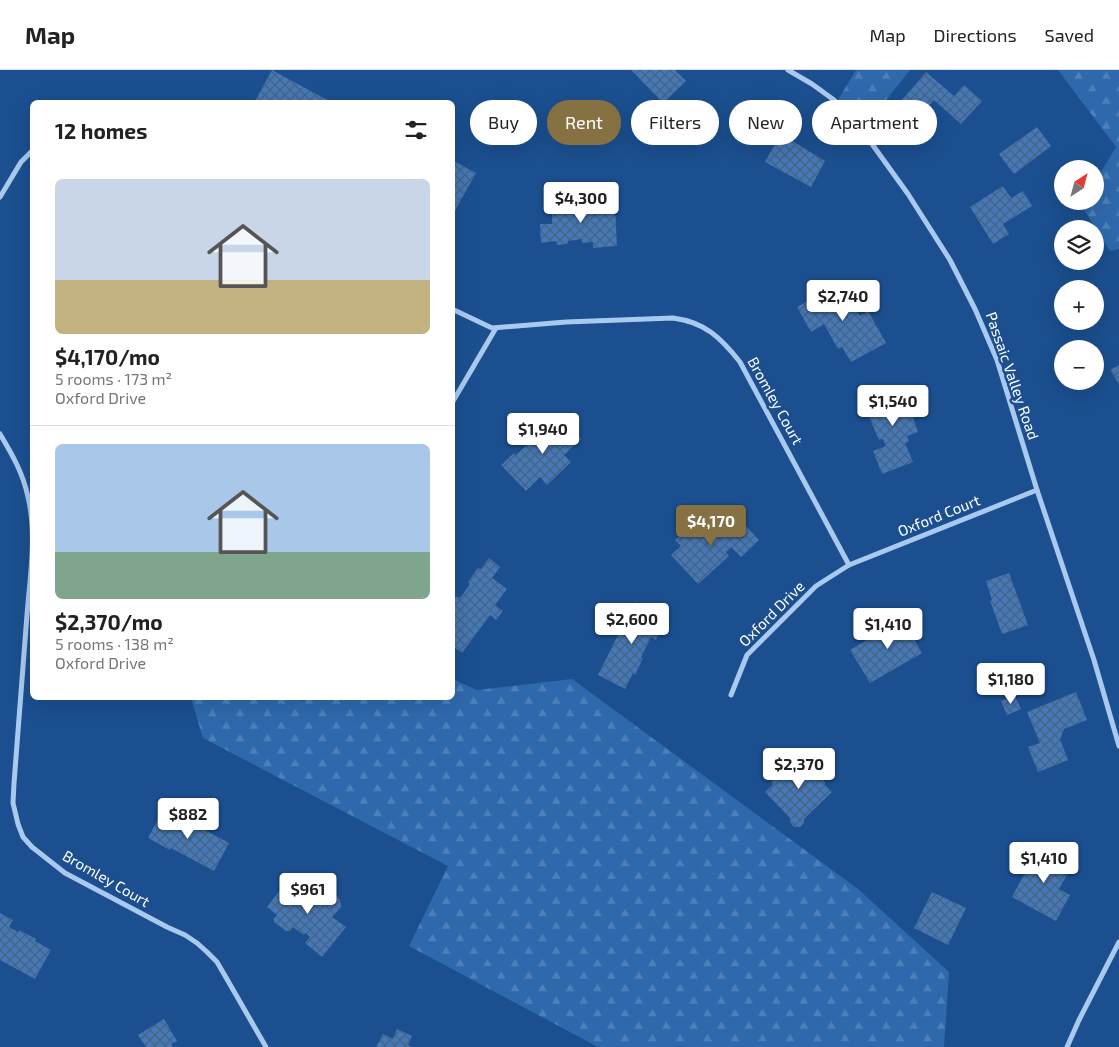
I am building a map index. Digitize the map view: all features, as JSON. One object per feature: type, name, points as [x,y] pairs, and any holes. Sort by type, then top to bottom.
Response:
[{"type":"street","name":"Passaic Valley Road","points":[[788,70],[834,100],[854,119],[908,194],[950,260],[975,309],[997,360],[1037,490],[1093,655],[1119,746]]},
{"type":"street","points":[[0,197],[21,162],[30,153]]},
{"type":"street","name":"Bromley Court","points":[[455,310],[492,328],[566,322],[673,318],[700,324],[712,332],[732,351],[740,362],[849,565]]},
{"type":"street","points":[[455,398],[496,328]]},
{"type":"street","name":"Bromley Court","points":[[0,434],[20,471],[30,511]]},
{"type":"street","name":"Oxford Court","points":[[849,565],[1037,490]]},
{"type":"street","name":"Oxford Drive","points":[[731,695],[747,654],[816,586],[849,565]]},
{"type":"street","name":"Bromley Court","points":[[30,577],[13,796],[18,824],[23,837],[32,848],[65,872],[197,943],[207,952],[224,974],[266,1047]]},
{"type":"street","points":[[1067,1047],[1119,942]]},
{"type":"green space","points":[[856,70],[910,70],[886,100],[838,100]]},
{"type":"green space","points":[[1058,70],[1119,70],[1119,249],[1110,251],[1104,241],[1104,220],[1090,220],[1084,210],[1104,210],[1104,167],[1116,147]]},
{"type":"green space","points":[[572,679],[858,889],[949,972],[944,1047],[598,1047],[409,946],[448,866],[203,738],[192,700],[455,700],[455,680],[477,690]]},
{"type":"building","points":[[272,70],[327,100],[256,100]]},
{"type":"building","points":[[631,70],[675,70],[686,81],[666,100],[660,100]]},
{"type":"building","points":[[926,72],[954,96],[964,85],[982,101],[961,124],[937,103],[937,100],[902,100]]},
{"type":"building","points":[[1037,127],[1051,146],[1014,174],[999,154]]},
{"type":"building","points":[[774,145],[799,145],[825,161],[811,187],[765,162]]},
{"type":"building","points":[[455,162],[476,173],[455,211]]},
{"type":"building","points":[[1003,186],[1011,198],[1023,191],[1032,206],[1003,224],[1009,234],[993,244],[970,207]]},
{"type":"building","points":[[587,194],[587,209],[615,207],[617,246],[593,248],[593,242],[582,243],[582,239],[568,241],[568,244],[557,245],[556,241],[541,243],[540,224],[552,224],[552,210],[566,209],[566,195]]},
{"type":"building","points":[[841,283],[860,316],[868,311],[886,343],[851,362],[842,347],[838,349],[824,324],[811,332],[797,307]]},
{"type":"building","points":[[1119,365],[1119,384],[1110,370]]},
{"type":"building","points":[[900,387],[905,399],[913,396],[921,415],[913,418],[918,432],[907,436],[909,441],[905,443],[913,462],[882,474],[873,451],[886,446],[883,439],[879,440],[863,402]]},
{"type":"building","points":[[559,416],[581,439],[564,455],[571,462],[547,485],[540,477],[526,491],[501,465],[529,443],[527,441],[540,429],[543,432]]},
{"type":"building","points":[[737,516],[759,540],[741,557],[731,547],[726,552],[729,556],[698,584],[671,555],[681,546],[675,540],[690,525],[696,532],[706,522],[714,531],[718,527],[721,531]]},
{"type":"building","points":[[489,558],[500,567],[492,578],[507,589],[495,605],[503,611],[496,620],[490,615],[462,653],[455,648],[455,598],[457,596],[460,598],[478,568],[481,569]]},
{"type":"building","points":[[1009,573],[1028,625],[1002,634],[990,601],[992,600],[986,581]]},
{"type":"building","points":[[636,602],[667,618],[656,640],[651,637],[635,675],[633,673],[625,689],[598,675]]},
{"type":"building","points":[[909,615],[922,637],[915,641],[922,653],[870,683],[850,650],[877,634],[878,637],[890,630],[888,627]]},
{"type":"building","points":[[1076,692],[1087,720],[1064,729],[1060,739],[1068,760],[1038,772],[1028,747],[1040,743],[1027,712]]},
{"type":"building","points":[[1015,696],[1021,709],[1007,715],[1001,701]]},
{"type":"building","points":[[801,753],[826,778],[823,780],[825,785],[832,792],[804,819],[804,823],[800,827],[794,827],[790,822],[790,818],[765,792],[773,785],[771,782],[792,766],[790,764]]},
{"type":"building","points":[[164,808],[229,843],[214,871],[148,838]]},
{"type":"building","points":[[1039,846],[1073,864],[1059,889],[1070,895],[1056,921],[1012,897]]},
{"type":"building","points":[[290,877],[321,901],[326,895],[333,893],[340,899],[341,907],[332,917],[346,927],[322,957],[305,943],[310,937],[293,927],[290,931],[286,931],[274,922],[274,918],[277,915],[267,907]]},
{"type":"building","points":[[932,892],[966,908],[948,945],[914,928]]},
{"type":"building","points":[[0,913],[13,920],[9,927],[36,939],[35,941],[51,950],[35,979],[0,960]]},
{"type":"building","points":[[164,1019],[177,1041],[171,1044],[173,1047],[146,1047],[138,1035]]},
{"type":"building","points":[[397,1029],[412,1036],[408,1045],[411,1047],[376,1047],[383,1034],[393,1039]]}]
